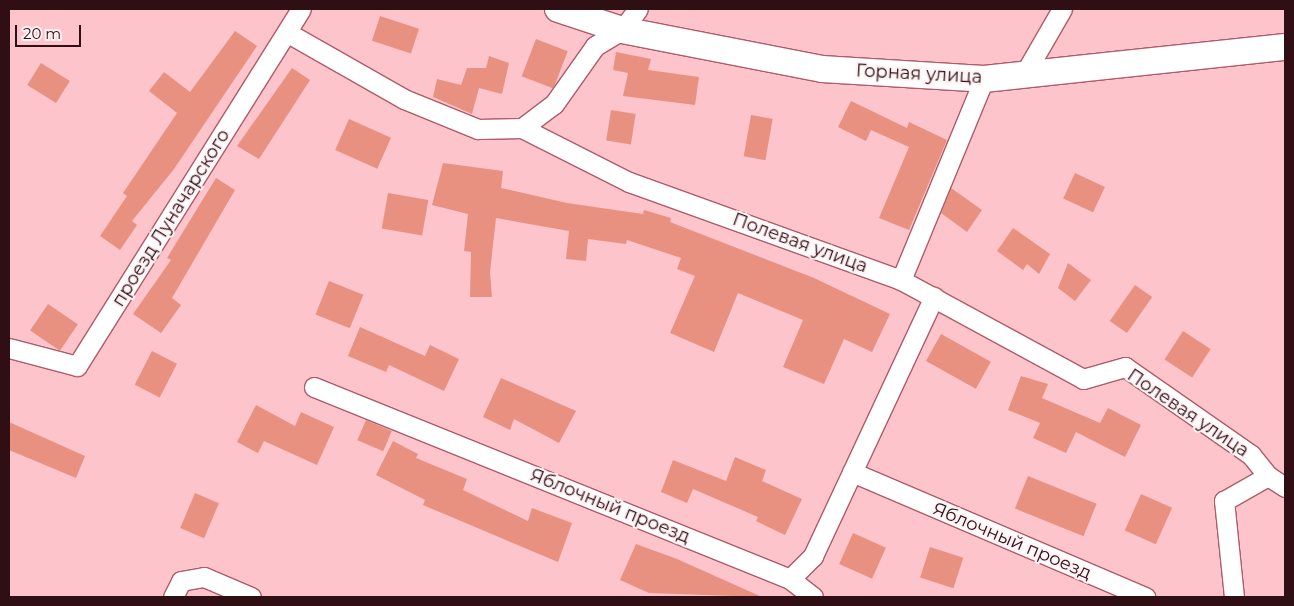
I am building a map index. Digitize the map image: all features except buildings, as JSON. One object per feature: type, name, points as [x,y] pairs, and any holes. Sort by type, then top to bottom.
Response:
[{"type":"street","name":"проезд Луначарского","points":[[9,348],[77,366],[288,33],[301,9]]},
{"type":"street","name":"Горная улица","points":[[558,9],[622,30],[822,69],[984,79],[1285,46]]},
{"type":"street","points":[[522,128],[554,104],[595,46],[622,30],[638,9]]},
{"type":"street","points":[[1025,73],[1062,9]]},
{"type":"street","name":"Полевая улица","points":[[288,33],[404,99],[478,129],[522,128],[629,182],[901,280],[1083,379],[1125,367],[1252,455],[1268,476],[1285,487]]},
{"type":"street","points":[[901,280],[984,79]]},
{"type":"street","points":[[790,579],[813,556],[934,297]]},
{"type":"street","name":"Яблочный проезд","points":[[314,387],[790,579],[813,597]]},
{"type":"street","name":"Яблочный проезд","points":[[852,472],[1145,597]]},
{"type":"street","points":[[1234,597],[1224,501],[1268,476]]},
{"type":"street","points":[[173,597],[181,581],[204,577],[251,597]]}]
